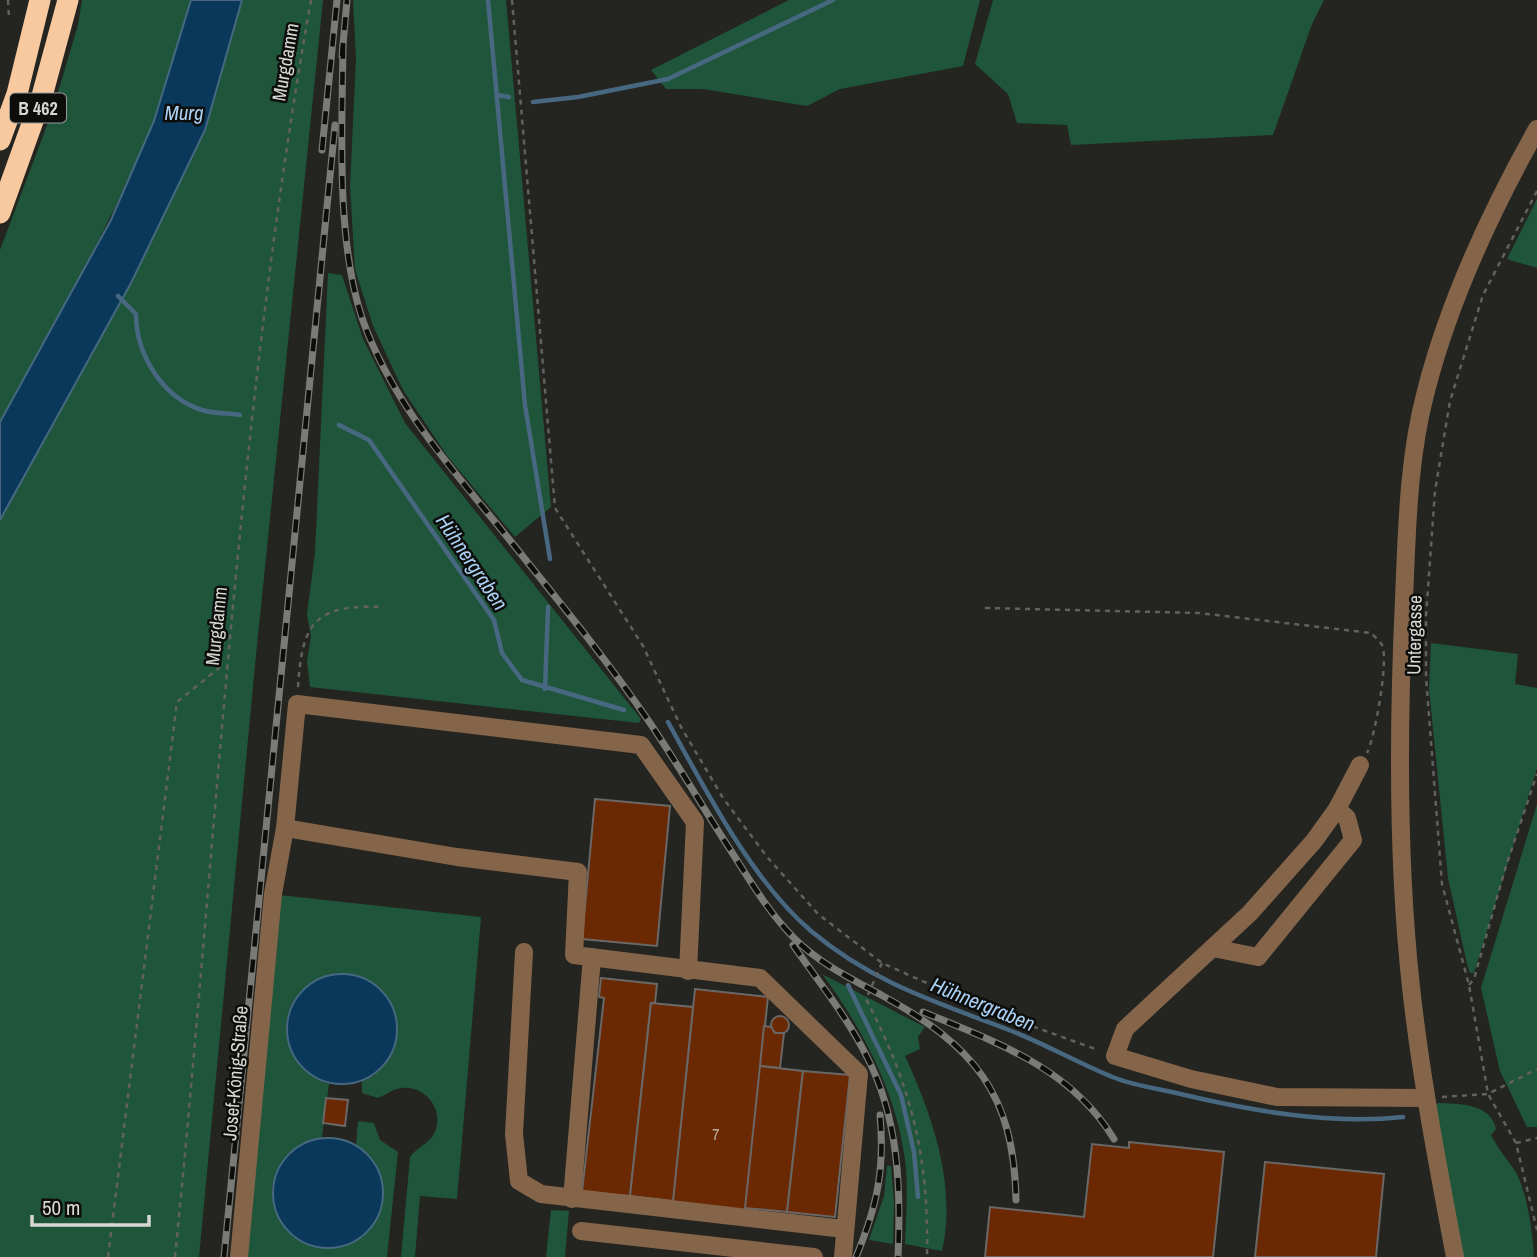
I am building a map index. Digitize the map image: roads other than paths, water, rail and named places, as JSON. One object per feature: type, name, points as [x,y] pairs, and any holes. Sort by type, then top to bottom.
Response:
[{"type":"highway","name":"B 462","points":[[0,140],[17,94],[40,0]]},
{"type":"highway","name":"B 462","points":[[0,213],[42,96],[68,0]]},
{"type":"street","points":[[1455,1257],[1425,1098],[1411,984],[1402,853],[1402,648],[1414,449],[1439,346],[1474,259],[1537,130]]},
{"type":"street","name":"Josef-König-Straße","points":[[239,1257],[273,894],[285,828],[297,704],[641,745],[695,822],[688,971]]},
{"type":"street","points":[[1360,765],[1337,809],[1314,841],[1259,903],[1125,1029],[1115,1056],[1191,1079],[1278,1097],[1425,1098]]},
{"type":"street","points":[[1213,948],[1258,957],[1353,840],[1347,818],[1337,809]]},
{"type":"street","points":[[285,828],[457,857],[578,872],[573,955],[760,978],[859,1074],[843,1257]]},
{"type":"street","points":[[524,952],[514,1134],[519,1181],[541,1194],[572,1199],[844,1229]]},
{"type":"street","points":[[572,1199],[592,957]]},
{"type":"street","points":[[581,1231],[814,1257]]},
{"type":"water","name":"Murg","points":[[191,0],[242,0],[205,130],[131,283],[0,520],[0,422],[111,220],[154,121]]},
{"type":"water","points":[[342,974],[363,978],[381,990],[393,1008],[397,1029],[393,1050],[381,1068],[363,1080],[342,1084],[321,1080],[303,1068],[291,1050],[287,1029],[291,1008],[303,990],[321,978]]},
{"type":"water","points":[[328,1138],[349,1142],[367,1154],[379,1172],[383,1193],[379,1214],[367,1232],[349,1244],[328,1248],[307,1244],[289,1232],[277,1214],[273,1193],[277,1172],[289,1154],[307,1142]]},
{"type":"waterway","points":[[488,0],[525,405],[550,559]]},
{"type":"waterway","points":[[533,102],[578,97],[668,79],[833,0]]},
{"type":"waterway","points":[[497,95],[509,97]]},
{"type":"waterway","name":"Hühnergraben","points":[[118,296],[136,314],[141,345],[154,373],[175,396],[202,410],[240,415]]},
{"type":"waterway","name":"Hühnergraben","points":[[339,425],[369,440],[494,620],[502,653],[522,680],[624,710]]},
{"type":"waterway","points":[[545,689],[548,607]]},
{"type":"waterway","name":"Hühnergraben","points":[[668,722],[731,833],[769,887],[811,931],[834,949],[882,978],[1129,1083],[1229,1105],[1287,1114],[1345,1119],[1403,1117]]},
{"type":"waterway","points":[[848,985],[901,1095],[914,1152],[918,1197]]},
{"type":"railway","points":[[322,150],[337,0]]},
{"type":"railway","points":[[342,56],[347,0]]},
{"type":"railway","points":[[343,46],[342,184],[348,254],[362,318],[387,374],[438,451],[632,697],[777,919],[795,939],[826,964],[915,1015],[942,1034],[965,1054],[983,1077],[997,1102],[1007,1130],[1016,1200]]},
{"type":"railway","points":[[224,1257],[335,125]]},
{"type":"railway","points":[[793,945],[851,1028],[878,1081],[886,1105],[896,1155],[898,1257]]},
{"type":"railway","points":[[923,1012],[1030,1060],[1076,1093],[1114,1139]]},
{"type":"railway","points":[[856,1257],[878,1188],[880,1115]]}]
